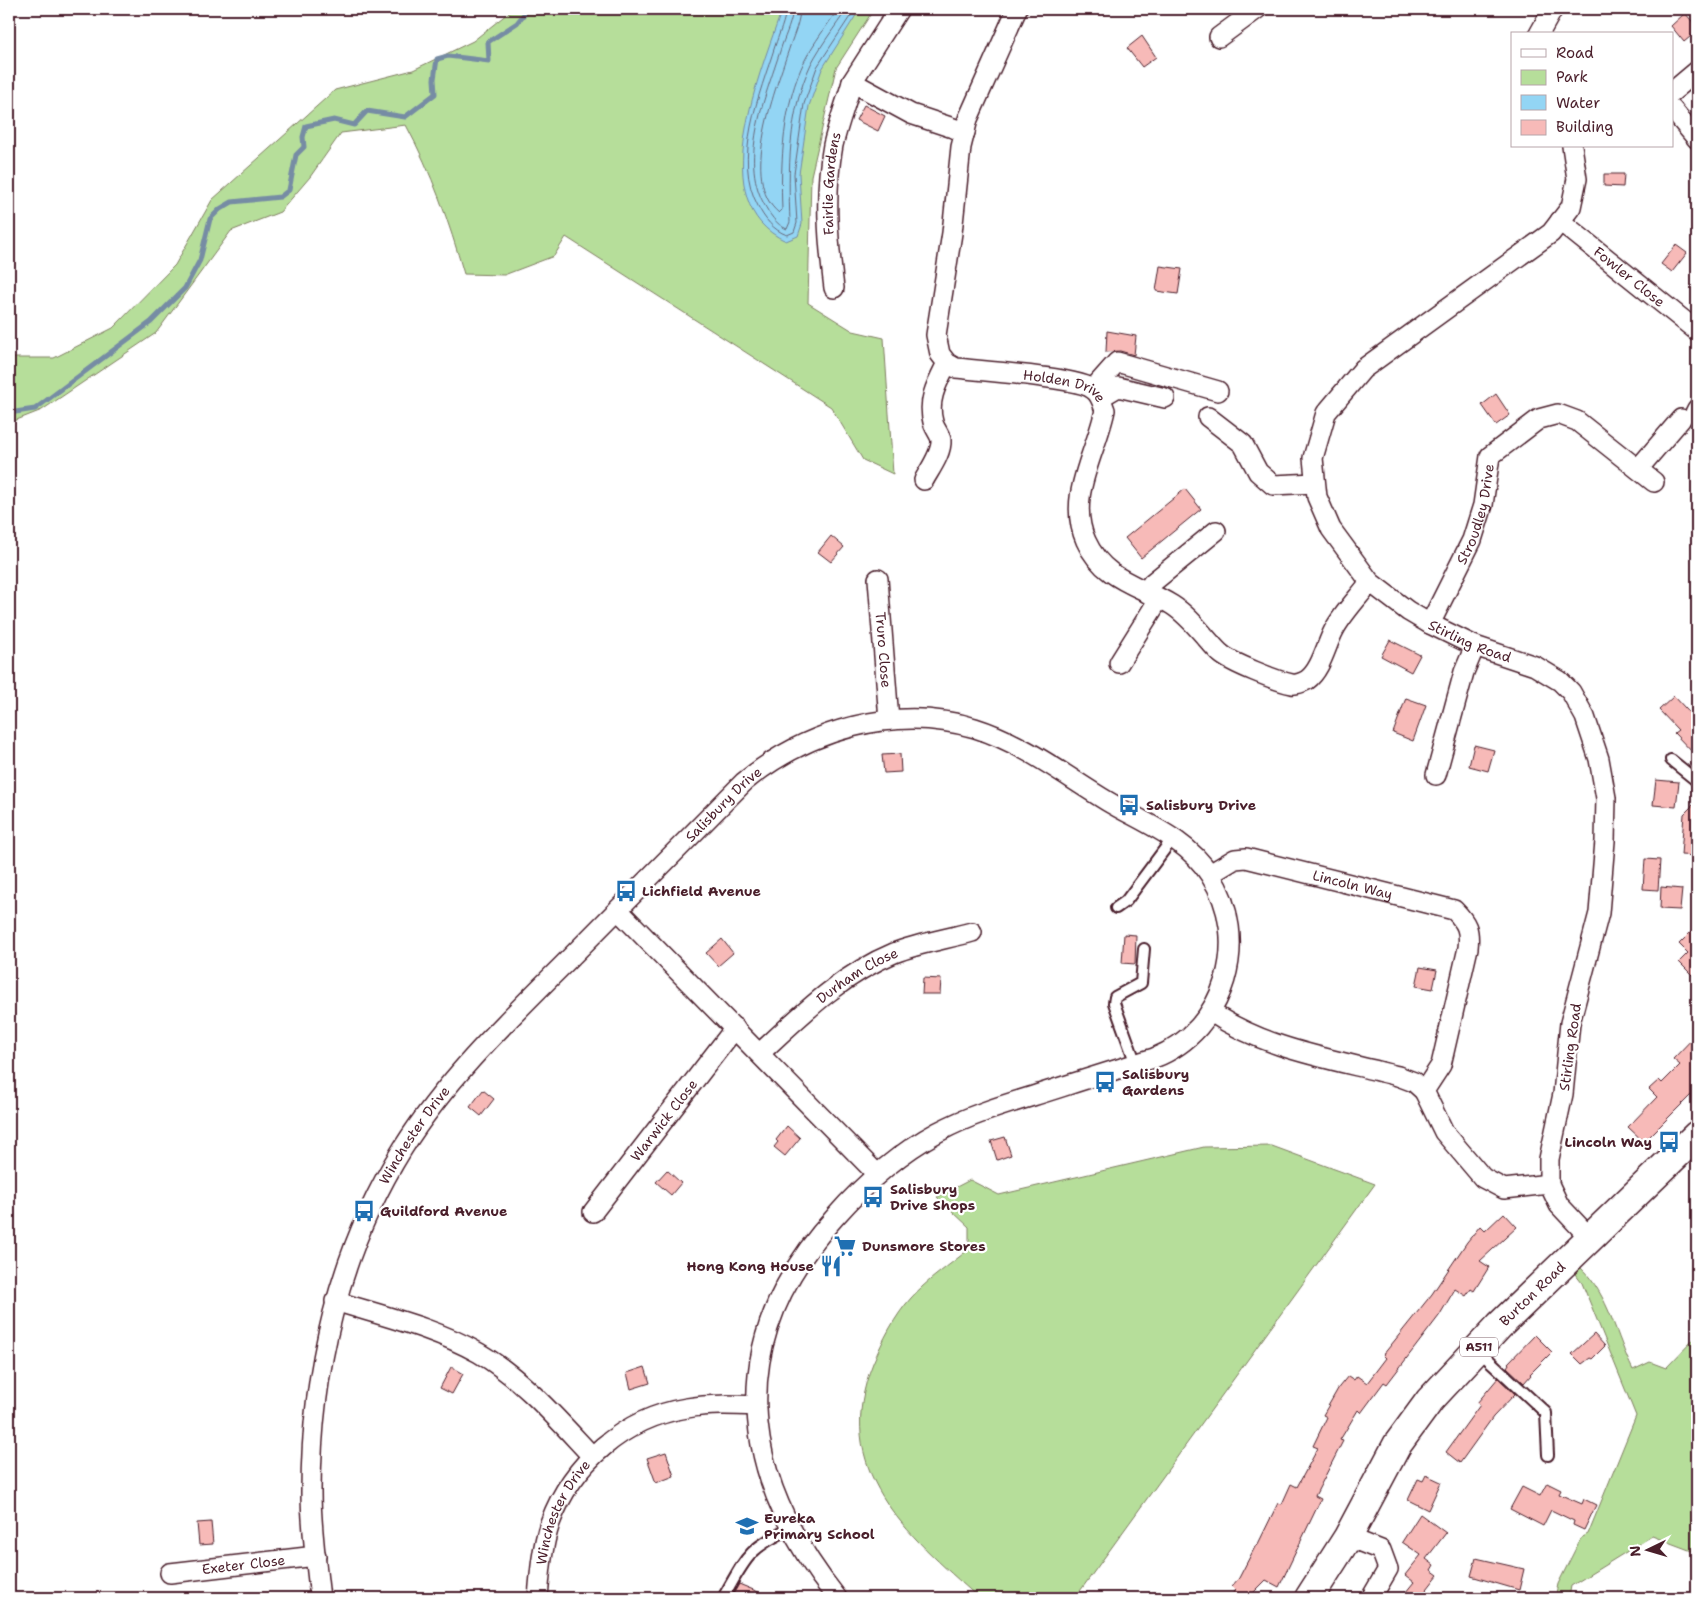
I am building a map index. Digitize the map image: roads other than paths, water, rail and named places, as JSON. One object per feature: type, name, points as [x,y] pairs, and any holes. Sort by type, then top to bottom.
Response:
[{"type":"highway","name":"Burton Road","points":[[1309,1598],[1348,1537],[1380,1476],[1412,1423],[1477,1349],[1697,1135]]},
{"type":"street","name":"Fairlie Gardens","points":[[834,288],[828,240],[828,194],[833,145],[852,82],[898,9]]},
{"type":"street","points":[[924,480],[938,453],[941,440],[933,424],[930,406],[933,389],[947,363],[937,346],[936,335],[964,132],[1017,9]]},
{"type":"street","points":[[1219,37],[1257,9]]},
{"type":"street","points":[[1540,32],[1552,9]]},
{"type":"street","points":[[1674,90],[1697,71]]},
{"type":"street","points":[[852,82],[911,114],[964,132]]},
{"type":"street","points":[[1674,111],[1697,139]]},
{"type":"street","name":"Stirling Road","points":[[1572,148],[1577,179],[1571,207],[1551,234],[1363,369],[1326,413],[1313,458],[1317,498],[1331,529],[1370,582],[1430,624],[1476,646],[1535,666],[1560,681],[1571,692],[1585,717],[1600,759],[1606,798],[1605,841],[1599,913],[1570,1023],[1563,1094],[1550,1159],[1549,1184],[1559,1205],[1590,1238]]},
{"type":"street","name":"Fowler Close","points":[[1560,221],[1697,331]]},
{"type":"street","points":[[1097,393],[1117,362],[1218,391]]},
{"type":"street","name":"Holden Drive","points":[[947,363],[956,368],[1062,380],[1097,393],[1105,410],[1078,496],[1080,520],[1086,542],[1102,565],[1125,583],[1172,605],[1206,635],[1221,654],[1267,677],[1295,685],[1307,680],[1314,670],[1334,629],[1370,582]]},
{"type":"street","points":[[1097,393],[1118,387],[1165,398]]},
{"type":"street","name":"Stroudley Drive","points":[[1430,624],[1472,540],[1483,505],[1490,456],[1539,419],[1558,414],[1577,421],[1654,482]]},
{"type":"street","points":[[1638,469],[1691,414]]},
{"type":"street","points":[[1208,417],[1244,444],[1258,472],[1273,485],[1315,483]]},
{"type":"street","points":[[1119,663],[1153,596],[1152,583],[1216,531]]},
{"type":"street","name":"Truro Close","points":[[878,579],[889,720]]},
{"type":"street","points":[[1436,775],[1464,672],[1476,646]]},
{"type":"street","name":"Salisbury Drive","points":[[618,910],[744,782],[774,759],[834,732],[889,720],[908,719],[974,728],[997,736],[1050,765],[1173,838],[1210,874],[1223,900],[1230,927],[1231,949],[1229,968],[1212,1012],[1196,1032],[1172,1051],[980,1112],[938,1132],[869,1180],[825,1228],[793,1273],[782,1295],[760,1359],[756,1406],[766,1470],[790,1529],[808,1559],[837,1598]]},
{"type":"street","name":"Lincoln Way","points":[[1210,874],[1235,859],[1246,858],[1454,910],[1465,920],[1470,932],[1468,948],[1450,1030],[1441,1065],[1424,1091]]},
{"type":"street","points":[[618,910],[760,1053],[869,1180]]},
{"type":"street","name":"Winchester Drive","points":[[320,1598],[311,1492],[315,1404],[321,1366],[336,1302],[356,1244],[376,1198],[402,1150],[423,1118],[458,1073],[618,910]]},
{"type":"street","name":"Durham Close","points":[[760,1053],[817,1000],[866,967],[896,952],[972,932]]},
{"type":"street","points":[[1212,1012],[1235,1028],[1264,1041],[1398,1076],[1414,1082],[1424,1091],[1444,1132],[1483,1178],[1504,1189],[1549,1184]]},
{"type":"street","name":"Warwick Close","points":[[593,1212],[735,1028]]},
{"type":"street","points":[[336,1302],[442,1336],[479,1354],[516,1380],[592,1456]]},
{"type":"street","name":"Winchester Drive","points":[[538,1598],[540,1571],[549,1525],[558,1504],[572,1481],[592,1456],[624,1430],[659,1415],[707,1406],[756,1406]]},
{"type":"street","points":[[1348,1537],[1381,1550],[1388,1569],[1371,1598]]},
{"type":"street","name":"Exeter Close","points":[[170,1573],[316,1556]]},
{"type":"lane","points":[[1672,760],[1697,781]]},
{"type":"lane","points":[[1116,908],[1126,901],[1173,838]]},
{"type":"lane","points":[[1136,1064],[1114,1003],[1115,997],[1141,983],[1144,949]]},
{"type":"lane","points":[[1477,1349],[1546,1413],[1548,1455]]},
{"type":"lane","points":[[723,1598],[748,1555],[763,1542],[790,1529]]},
{"type":"water","points":[[782,9],[860,9],[822,69],[809,106],[799,174],[802,224],[798,236],[786,241],[761,223],[747,198],[743,167],[745,134],[752,99]]},
{"type":"waterway","points":[[9,413],[35,409],[151,322],[185,288],[200,260],[210,219],[220,209],[232,202],[280,197],[289,190],[296,155],[304,147],[303,137],[306,126],[334,120],[354,125],[367,111],[405,117],[435,94],[434,79],[437,59],[448,56],[489,61],[488,42],[517,23],[528,9]]},
{"type":"place","name":"Salisbury Drive","points":[[1129,805]]},
{"type":"place","name":"Lichfield Avenue","points":[[626,891]]},
{"type":"place","name":"Salisbury Gardens","points":[[1105,1082]]},
{"type":"place","name":"Lincoln Way","points":[[1669,1142]]},
{"type":"place","name":"Salisbury Drive Shops","points":[[873,1197]]},
{"type":"place","name":"Guildford Avenue","points":[[364,1211]]},
{"type":"place","name":"Dunsmore Stores","points":[[845,1246]]},
{"type":"place","name":"Hong Kong House","points":[[831,1266]]},
{"type":"place","name":"Eureka Primary School","points":[[747,1526]]}]
